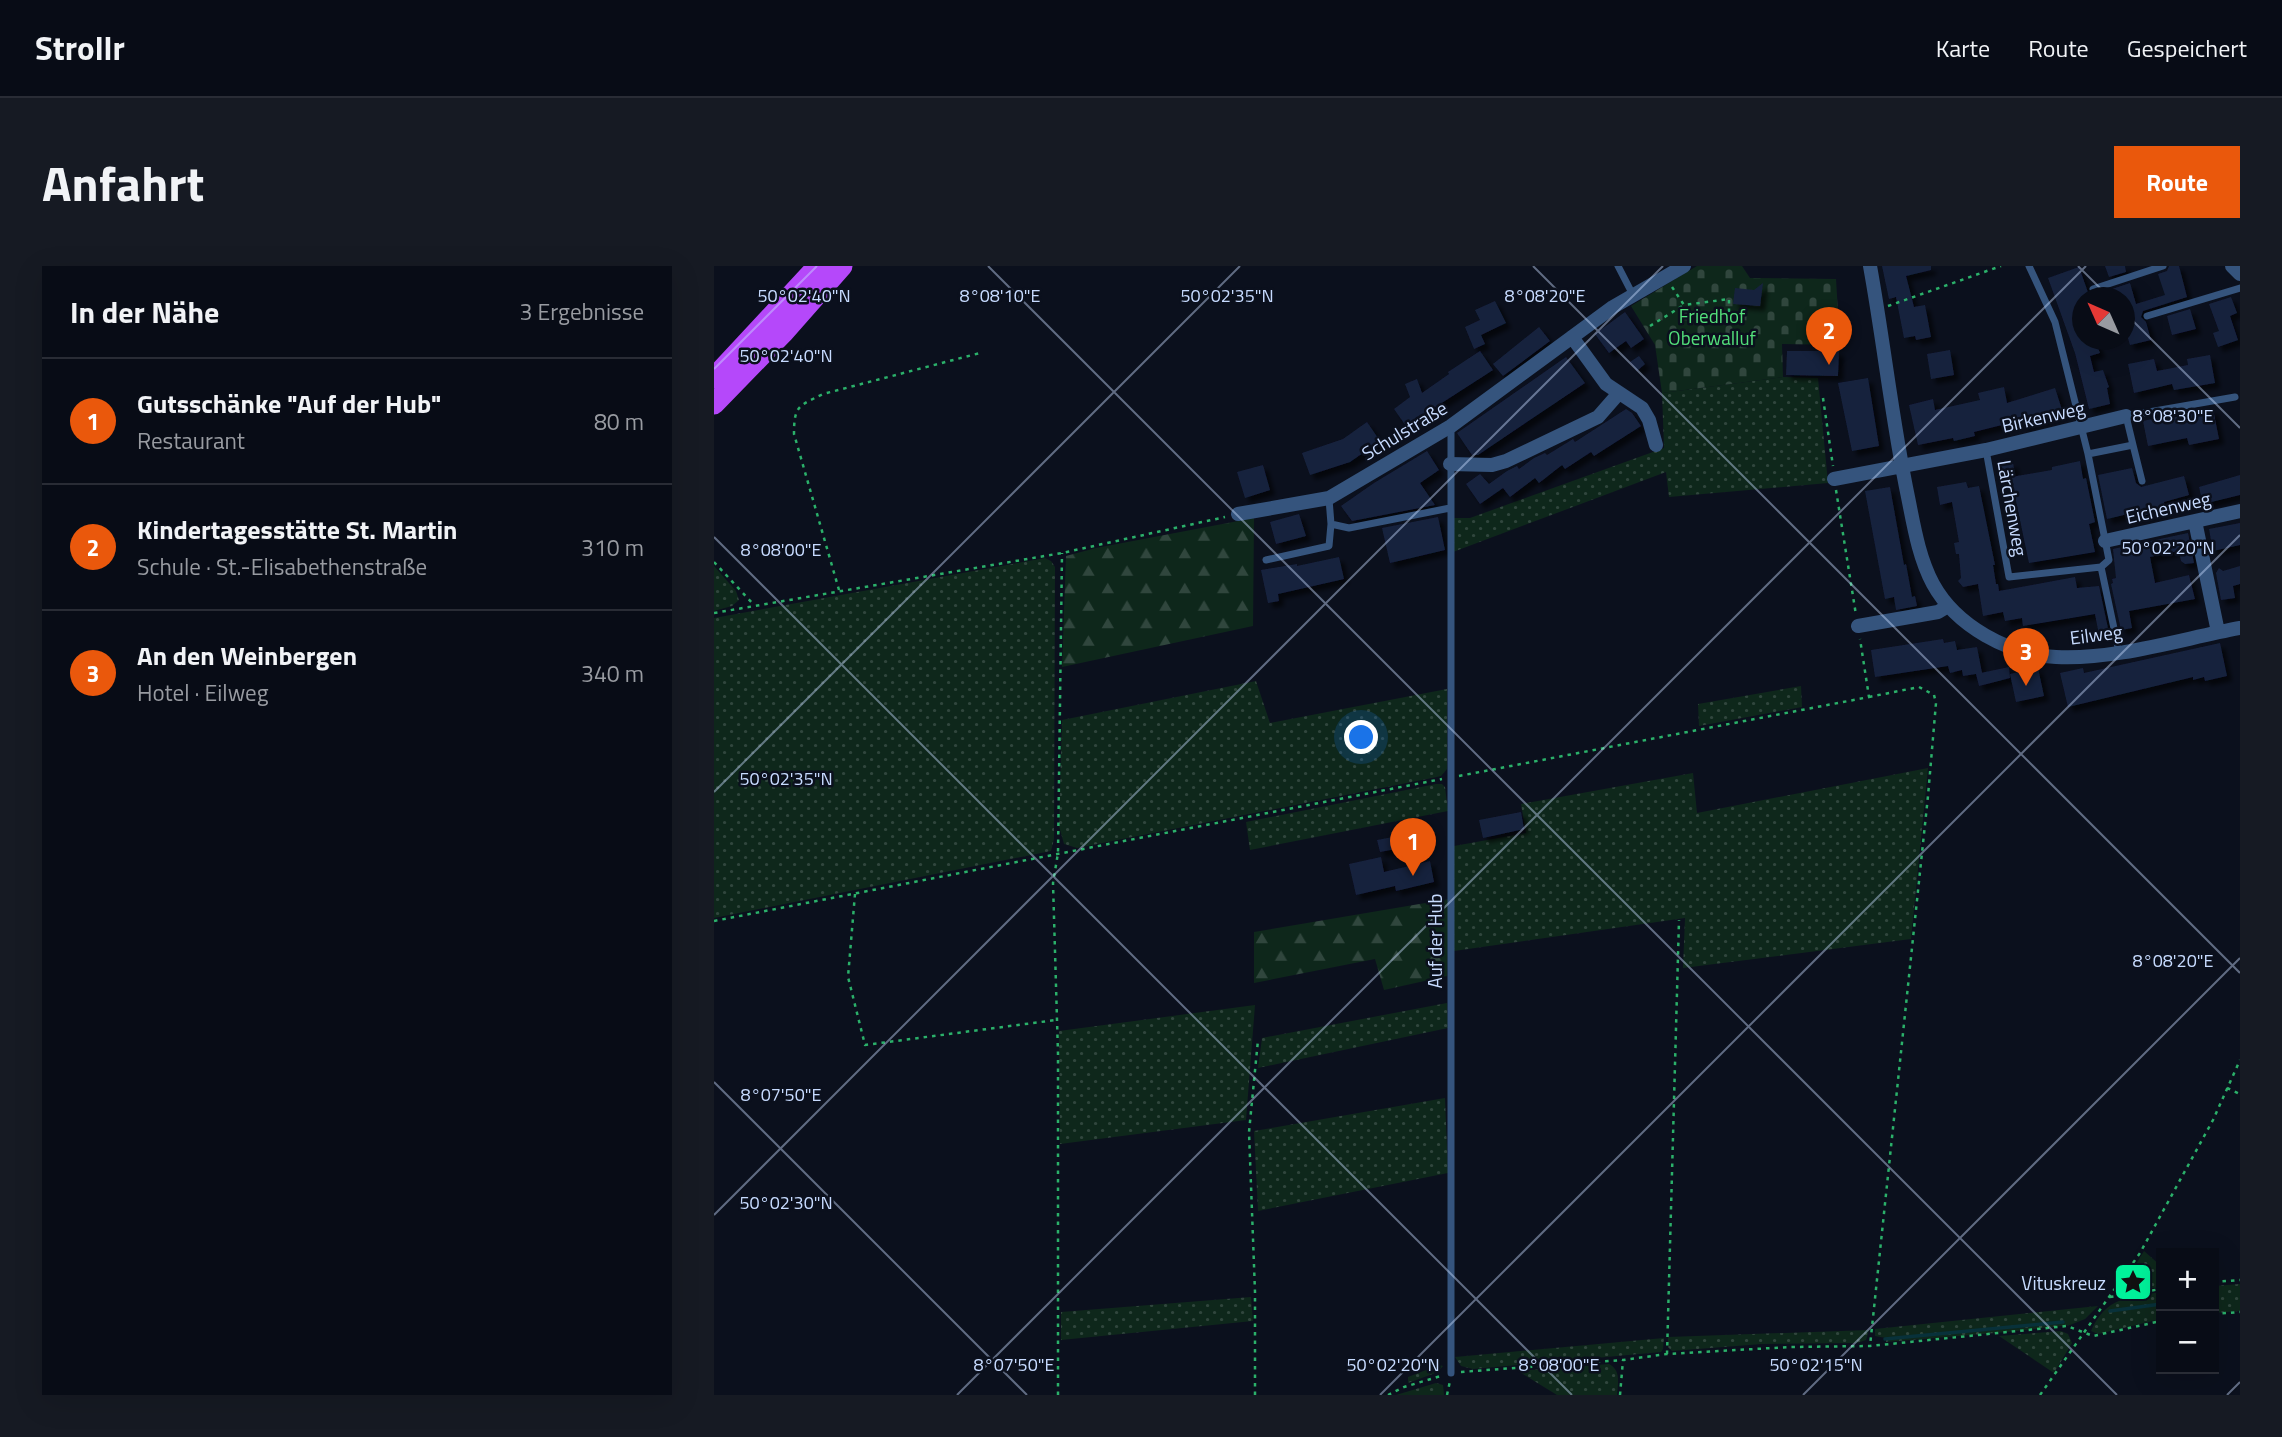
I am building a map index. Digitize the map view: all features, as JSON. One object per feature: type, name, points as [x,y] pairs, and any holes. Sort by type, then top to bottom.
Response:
[{"type":"highway","points":[[714,378],[818,266]]},
{"type":"highway","points":[[714,404],[783,333],[842,266]]},
{"type":"street","name":"Schulstraße","points":[[1238,514],[1329,498],[1451,426],[1613,307],[1684,266]]},
{"type":"street","name":"Eilweg","points":[[1870,266],[1902,467],[1918,544],[1926,568],[1948,606],[1976,629],[2003,645],[2029,654],[2089,657],[2240,628]]},
{"type":"street","points":[[1572,337],[1606,384],[1642,408],[1649,420],[1656,444]]},
{"type":"street","points":[[1450,464],[1492,465],[1506,461],[1598,417],[1619,393]]},
{"type":"street","name":"Birkenweg","points":[[1834,479],[1986,450],[2126,416]]},
{"type":"street","name":"Eichenweg","points":[[2105,541],[2240,511]]},
{"type":"street","points":[[2195,521],[2218,632]]},
{"type":"street","points":[[1858,626],[1938,612],[1948,606]]},
{"type":"lane","points":[[1618,266],[1633,295]]},
{"type":"lane","points":[[2029,266],[2055,322],[2088,454],[2109,560],[2101,567],[2119,652]]},
{"type":"lane","points":[[2099,287],[2163,266]]},
{"type":"lane","points":[[2147,316],[2240,288]]},
{"type":"lane","name":"Birkenweg","points":[[2126,416],[2235,397]]},
{"type":"lane","points":[[2126,416],[2142,481]]},
{"type":"lane","name":"Auf der Hub","points":[[1451,426],[1451,1373]]},
{"type":"lane","points":[[2088,454],[2133,445]]},
{"type":"lane","name":"Lärchenweg","points":[[1986,450],[2009,577],[2101,567]]},
{"type":"lane","points":[[1266,560],[1329,546],[1329,498]]},
{"type":"lane","points":[[1331,524],[1349,528],[1450,508]]},
{"type":"path","points":[[1878,310],[2001,266]]},
{"type":"path","points":[[1672,286],[1684,306]]},
{"type":"path","points":[[1650,326],[1684,306],[1729,299],[1729,312]]},
{"type":"path","points":[[839,590],[794,434],[794,415],[802,405],[824,394],[980,353]]},
{"type":"path","points":[[1823,398],[1869,697]]},
{"type":"path","points":[[714,613],[1062,553],[1238,514]]},
{"type":"path","points":[[1058,1395],[1057,1020],[1053,883],[1058,853],[1062,553]]},
{"type":"path","points":[[714,562],[754,605]]},
{"type":"path","points":[[714,921],[1919,687],[1934,695],[1936,703],[1930,785],[1870,1346]]},
{"type":"path","points":[[855,894],[848,977],[865,1045],[1057,1020]]},
{"type":"path","points":[[1667,1354],[1679,920]]},
{"type":"path","points":[[1255,1395],[1255,1292],[1249,1132],[1258,1040]]},
{"type":"path","points":[[2040,1395],[2140,1253],[2213,1120],[2240,1060]]},
{"type":"path","points":[[2227,1088],[2240,1094]]},
{"type":"path","points":[[2219,1282],[2240,1280]]},
{"type":"path","points":[[2110,1297],[2156,1290]]},
{"type":"path","points":[[2219,1314],[2240,1312]]},
{"type":"path","points":[[1388,1395],[1404,1387],[1451,1373],[1623,1360],[1667,1354],[1790,1347],[1870,1346],[2067,1326],[2093,1336],[2156,1322]]},
{"type":"path","points":[[1620,1395],[1623,1360]]},
{"type":"path","points":[[1447,1395],[1451,1373]]},
{"type":"green space","name":"Friedhof Oberwalluf","points":[[1697,266],[1742,266],[1750,278],[1836,279],[1840,345],[1782,344],[1783,377],[1662,393],[1655,345],[1631,306]]},
{"type":"green space","points":[[1783,377],[1818,378],[1828,483],[1669,497],[1666,472],[1453,552],[1454,518],[1470,518],[1664,448],[1662,393]]},
{"type":"green space","points":[[1254,518],[1253,626],[1062,667],[1066,556]]},
{"type":"green space","points":[[1045,558],[1055,567],[1054,839],[1051,851],[714,918],[714,618]]},
{"type":"green space","points":[[714,566],[736,591],[739,600],[732,606],[714,611]]},
{"type":"green space","points":[[1256,681],[1270,723],[1447,689],[1447,769],[1441,776],[1432,778],[1077,848],[1064,844],[1059,826],[1062,720]]},
{"type":"green space","points":[[1801,686],[1802,707],[1699,726],[1698,704]]},
{"type":"green space","points":[[1928,768],[1911,939],[1683,968],[1685,918],[1454,951],[1454,846],[1526,833],[1521,804],[1693,773],[1697,813]]},
{"type":"green space","points":[[1436,784],[1445,787],[1448,811],[1250,850],[1246,822]]},
{"type":"green space","points":[[1449,899],[1447,976],[1384,990],[1375,959],[1254,983],[1254,932]]},
{"type":"green space","points":[[1447,1003],[1448,1028],[1258,1068],[1262,1038]]},
{"type":"green space","points":[[1255,1005],[1246,1120],[1060,1144],[1059,1031]]},
{"type":"green space","points":[[1445,1098],[1448,1173],[1258,1211],[1254,1131]]},
{"type":"green space","points":[[2144,1251],[2156,1262],[2156,1288],[2139,1290],[2126,1287],[2125,1282]]},
{"type":"green space","points":[[2240,1284],[2240,1311],[2219,1313],[2219,1286]]},
{"type":"green space","points":[[2156,1293],[2156,1320],[2098,1334],[2091,1331],[2104,1311],[2128,1298]]},
{"type":"green space","points":[[1251,1297],[1253,1321],[1061,1340],[1061,1312]]},
{"type":"green space","points":[[2098,1306],[2085,1319],[2070,1325],[1886,1342],[1886,1338],[1875,1336],[1875,1329]]},
{"type":"green space","points":[[1869,1330],[1866,1340],[1857,1343],[1762,1344],[1672,1351],[1668,1347],[1668,1337]]},
{"type":"green space","points":[[2061,1331],[2068,1334],[2072,1343],[2054,1373],[1999,1336]]},
{"type":"green space","points":[[1664,1338],[1661,1352],[1473,1369],[1461,1366],[1455,1357]]},
{"type":"green space","points":[[1609,1364],[1617,1373],[1617,1395],[1557,1395],[1518,1371]]},
{"type":"green space","points":[[1439,1365],[1443,1366],[1438,1372],[1408,1383],[1408,1377]]},
{"type":"green space","points":[[1436,1383],[1443,1385],[1444,1395],[1396,1395]]},
{"type":"building","points":[[1882,266],[1931,266],[1931,270],[1906,276],[1914,307],[1925,305],[1931,337],[1916,340],[1915,336],[1904,338],[1896,297],[1889,299]]},
{"type":"building","points":[[2105,266],[2125,266],[2126,272],[2109,277]]},
{"type":"building","points":[[2169,266],[2179,266],[2187,297],[2143,311],[2141,317],[2146,322],[2151,340],[2135,344],[2135,300],[2136,304],[2165,295],[2158,274],[2167,271]]},
{"type":"building","points":[[2079,267],[2086,287],[2072,287],[2072,345],[2048,278]]},
{"type":"building","points":[[1763,283],[1760,306],[1733,304],[1735,288],[1754,290]]},
{"type":"building","points":[[2231,297],[2237,313],[2230,316],[2238,340],[2218,347],[2213,333],[2219,331],[2209,304]]},
{"type":"building","points":[[1495,301],[1506,323],[1481,335],[1485,344],[1474,349],[1465,327],[1480,320],[1475,310]]},
{"type":"building","points":[[2190,309],[2196,329],[2172,335],[2167,316]]},
{"type":"building","points":[[1625,312],[1644,339],[1631,348],[1626,341],[1609,353],[1595,334]]},
{"type":"building","points":[[1539,327],[1550,341],[1503,376],[1493,364]]},
{"type":"building","points":[[1950,350],[1954,375],[1931,379],[1927,354]]},
{"type":"building","points":[[2074,350],[2099,350],[2100,353],[2090,356],[2094,372],[2103,370],[2109,387],[2110,404],[2089,409]]},
{"type":"building","points":[[1480,351],[1493,370],[1406,426],[1394,409],[1410,397],[1405,384],[1417,379],[1422,393]]},
{"type":"building","points":[[1787,351],[1839,351],[1838,376],[1786,375]]},
{"type":"building","points":[[2210,355],[2215,383],[2174,390],[2172,384],[2134,393],[2128,364],[2154,359],[2157,371],[2188,365],[2187,359]]},
{"type":"building","points":[[1639,356],[1645,364],[1637,371],[1630,362]]},
{"type":"building","points":[[1566,357],[1585,383],[1478,455],[1472,455],[1457,433]]},
{"type":"building","points":[[1868,378],[1879,446],[1852,451],[1838,383]]},
{"type":"building","points":[[2004,387],[2007,403],[2055,388],[2063,413],[2024,426],[2022,420],[1974,432],[1975,436],[1918,445],[1909,405],[1933,399],[1935,410],[1980,400],[1978,393]]},
{"type":"building","points":[[1626,409],[1641,426],[1594,456],[1591,452],[1565,469],[1562,465],[1539,483],[1535,478],[1510,497],[1503,488],[1480,504],[1466,484],[1480,474],[1489,484],[1517,466],[1519,469],[1534,458],[1545,453],[1547,455],[1573,439],[1575,442]]},
{"type":"building","points":[[2213,409],[2219,439],[2189,445],[2187,438],[2148,446],[2143,421],[2162,417],[2163,420]]},
{"type":"building","points":[[1367,422],[1380,441],[1350,462],[1310,475],[1302,453],[1343,439]]},
{"type":"building","points":[[1427,451],[1439,470],[1420,483],[1435,505],[1352,521],[1341,506]]},
{"type":"building","points":[[2080,461],[2095,522],[2089,524],[2095,552],[2029,563],[2011,477],[2052,470],[2052,467]]},
{"type":"building","points":[[2013,463],[2015,474],[1999,477],[1997,466]]},
{"type":"building","points":[[1263,465],[1270,490],[1245,498],[1237,472]]},
{"type":"building","points":[[2132,468],[2136,483],[2141,487],[2184,476],[2189,495],[2164,502],[2166,511],[2137,517],[2136,512],[2107,519],[2098,475]]},
{"type":"building","points":[[2240,475],[2240,495],[2203,504],[2199,487]]},
{"type":"building","points":[[1966,482],[1968,488],[1979,486],[1999,591],[2075,577],[2077,588],[2099,586],[2109,633],[2099,635],[2095,614],[2023,626],[2022,618],[2005,621],[2003,612],[1983,616],[1978,584],[1963,587],[1958,581],[1961,578],[1959,554],[1956,554],[1954,543],[1959,542],[1952,502],[1940,505],[1937,487]]},
{"type":"building","points":[[1890,487],[1904,565],[1906,564],[1912,597],[1915,596],[1917,606],[1896,610],[1894,597],[1885,599],[1865,491]]},
{"type":"building","points":[[1299,514],[1306,536],[1276,544],[1270,522]]},
{"type":"building","points":[[1438,517],[1445,550],[1390,563],[1382,528]]},
{"type":"building","points":[[2240,523],[2240,545],[2213,551],[2209,529]]},
{"type":"building","points":[[2188,533],[2194,563],[2185,564],[2181,561],[2179,551],[2150,557],[2155,583],[2189,575],[2195,599],[2129,611],[2132,628],[2121,630],[2111,584],[2112,579],[2116,578],[2113,549]]},
{"type":"building","points":[[1339,557],[1344,579],[1278,594],[1279,601],[1268,603],[1261,570]]},
{"type":"building","points":[[2240,566],[2240,584],[2233,586],[2235,598],[2221,600],[2216,573],[2219,568],[2223,571]]},
{"type":"building","points":[[1943,639],[1944,643],[1955,641],[1957,650],[1977,647],[1982,673],[1963,676],[1962,670],[1950,673],[1948,666],[1875,677],[1871,650]]},
{"type":"building","points":[[2220,643],[2227,676],[2205,681],[2204,677],[2193,680],[2193,677],[2068,707],[2060,673],[2083,668],[2084,673]]},
{"type":"building","points":[[2009,667],[2010,678],[1979,686],[1976,674]]},
{"type":"building","points":[[2038,668],[2044,696],[2016,702],[2010,674]]},
{"type":"building","points":[[1521,812],[1524,829],[1483,838],[1479,820]]},
{"type":"building","points":[[1409,834],[1411,846],[1380,852],[1377,840]]},
{"type":"building","points":[[1381,857],[1384,872],[1430,861],[1434,882],[1396,891],[1395,886],[1356,895],[1349,864]]},
{"type":"waterway","points":[[2110,1311],[2156,1305]]},
{"type":"waterway","points":[[1885,1339],[2063,1322]]},
{"type":"place","name":"Kindertagesstätte St. Martin","points":[[1829,365]]},
{"type":"place","name":"An den Weinbergen","points":[[2026,686]]},
{"type":"place","name":"Gutsschänke \"Auf der Hub\"","points":[[1413,876]]},
{"type":"place","name":"Vituskreuz","points":[[2133,1282]]}]
